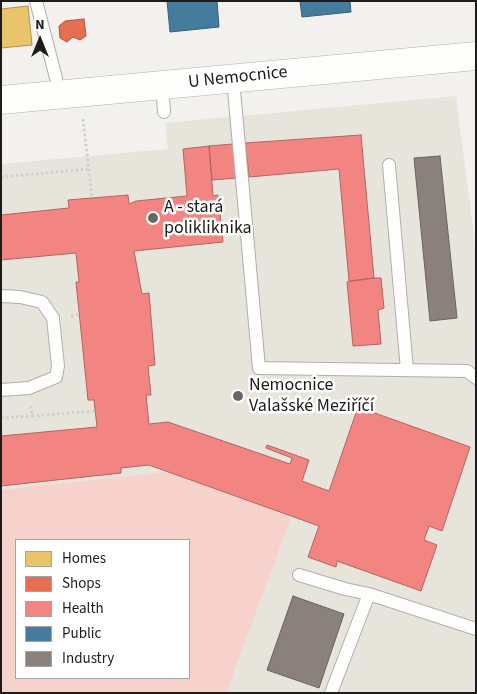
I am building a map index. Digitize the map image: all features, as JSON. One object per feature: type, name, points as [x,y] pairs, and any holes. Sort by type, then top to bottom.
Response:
[{"type":"street","name":"U Nemocnice","points":[[1,100],[476,56]]},
{"type":"lane","points":[[36,1],[56,78]]},
{"type":"lane","points":[[233,79],[259,368],[467,371],[476,378]]},
{"type":"lane","points":[[162,85],[164,112]]},
{"type":"lane","points":[[389,165],[408,370]]},
{"type":"lane","points":[[1,296],[20,297],[42,302],[53,318],[58,366],[56,377],[29,388],[1,390]]},
{"type":"lane","points":[[299,574],[345,589],[369,594],[476,629]]},
{"type":"lane","points":[[331,693],[369,594]]},
{"type":"path","points":[[80,93],[92,198]]},
{"type":"path","points":[[1,177],[89,169]]},
{"type":"path","points":[[29,388],[32,416]]},
{"type":"path","points":[[1,418],[95,411]]},
{"type":"shaded area","name":"Nemocnice Valašské Meziříčí","points":[[456,96],[476,251],[476,693],[1,693],[1,164],[168,149],[165,123]]},
{"type":"shaded area","points":[[167,472],[291,517],[226,693],[1,693],[1,490]]},
{"type":"building: Homes","points":[[28,6],[32,45],[1,48],[1,9]]},
{"type":"building: Shops","points":[[84,19],[86,36],[80,40],[73,37],[67,42],[60,38],[59,26],[65,21]]},
{"type":"building: Health","points":[[361,135],[374,278],[349,281],[339,169],[249,177],[245,143]]},
{"type":"building: Health","points":[[245,143],[249,177],[212,180],[209,146]]},
{"type":"building: Health","points":[[209,146],[213,196],[218,195],[223,242],[134,251],[142,294],[149,293],[155,365],[148,366],[151,395],[146,395],[149,424],[168,422],[290,464],[292,458],[266,448],[267,445],[309,460],[302,481],[329,491],[358,407],[470,447],[442,531],[429,526],[424,540],[437,545],[421,591],[337,561],[336,567],[308,557],[319,526],[149,465],[121,468],[121,473],[1,486],[1,436],[97,427],[94,400],[88,400],[76,282],[79,282],[76,253],[1,260],[1,215],[69,208],[68,200],[128,195],[129,204],[136,201],[187,196],[183,149]]},
{"type":"building: Health","points":[[381,278],[384,308],[378,310],[381,344],[353,346],[347,282]]},
{"type":"building: Public","points":[[167,1],[217,1],[219,27],[170,32]]},
{"type":"building: Public","points":[[300,1],[350,1],[351,12],[302,17]]},
{"type":"building: Industry","points":[[440,156],[457,318],[430,321],[414,158]]},
{"type":"building: Industry","points":[[293,596],[344,614],[319,688],[267,670]]},
{"type":"place","name":"A - stará polikliknika","points":[[153,218]]},
{"type":"place","name":"Nemocnice Valašské Meziříčí","points":[[238,396]]}]
